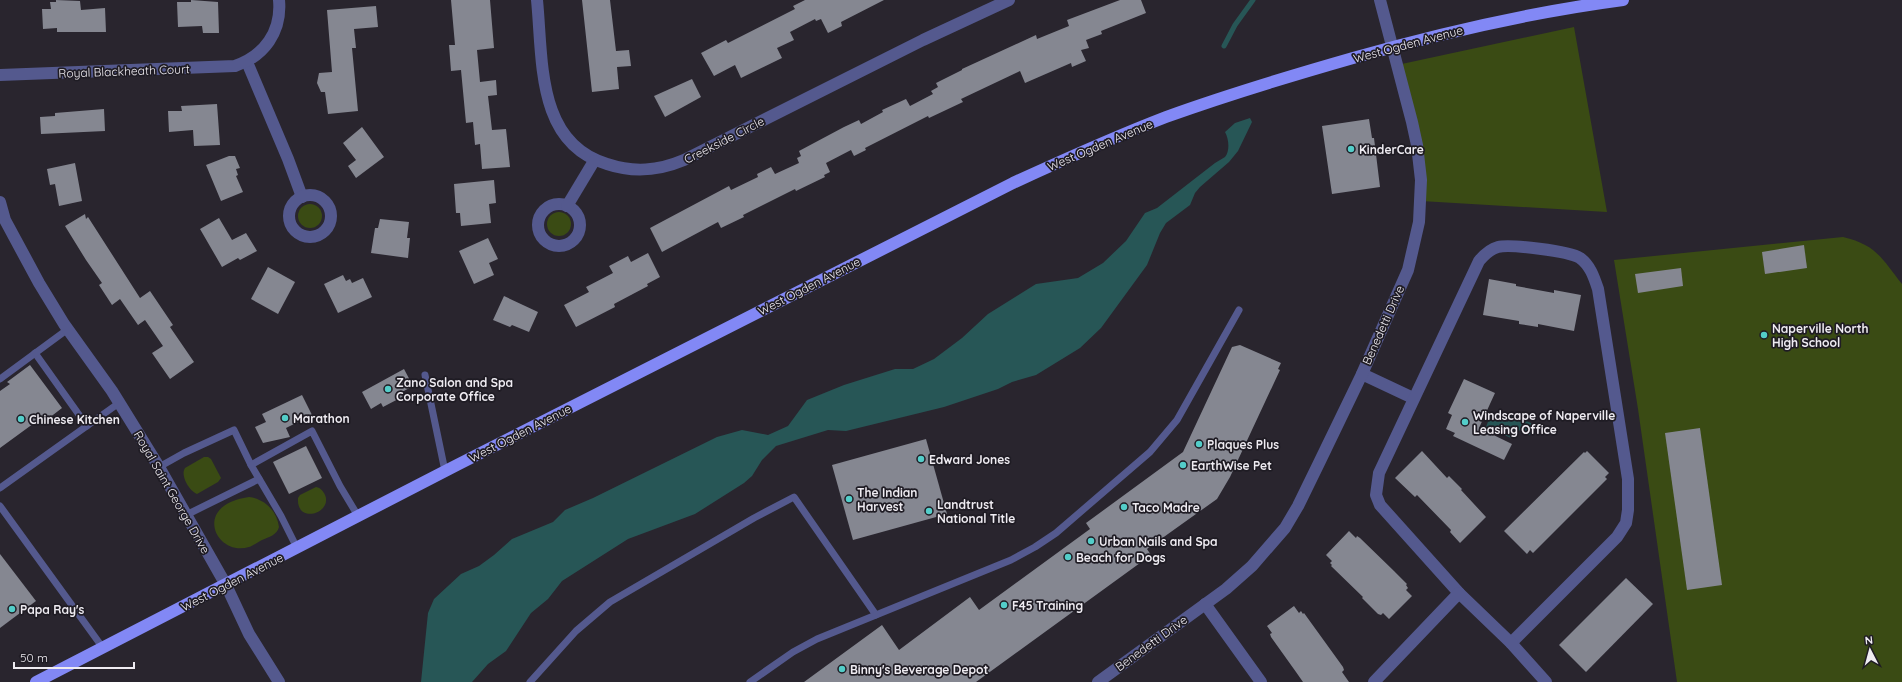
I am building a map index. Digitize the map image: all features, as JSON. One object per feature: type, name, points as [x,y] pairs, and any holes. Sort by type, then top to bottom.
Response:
[{"type":"main road","name":"West Ogden Avenue","points":[[36,682],[445,471],[1012,183],[1066,158],[1167,117],[1276,80],[1421,38],[1512,19],[1623,0]]},
{"type":"street","name":"Royal Blackheath Court","points":[[0,75],[221,68],[235,66],[247,62],[261,52],[273,35],[280,8],[279,0]]},
{"type":"street","name":"Creekside Circle","points":[[538,0],[546,93],[550,108],[558,124],[572,144],[587,157],[621,169],[646,171],[667,167],[684,160],[923,40],[1009,0]]},
{"type":"street","name":"Benedetti Drive","points":[[1098,682],[1226,589],[1252,566],[1285,528],[1298,506],[1362,374],[1408,270],[1415,245],[1420,204],[1421,180],[1417,145],[1380,0]]},
{"type":"street","points":[[247,62],[288,159],[302,197]]},
{"type":"street","points":[[567,206],[594,160]]},
{"type":"street","name":"Royal Saint George Drive","points":[[0,202],[3,221],[38,283],[119,403],[159,466],[226,585],[249,634],[280,682]]},
{"type":"street","points":[[1510,643],[1617,537],[1626,523],[1628,510],[1628,479],[1598,289],[1590,268],[1580,258],[1570,254],[1509,246],[1497,247],[1485,254],[1479,261],[1413,398],[1379,473],[1376,495],[1385,512],[1459,593],[1510,643],[1546,682]]},
{"type":"street","points":[[1362,374],[1413,398]]},
{"type":"street","points":[[1374,682],[1459,593]]},
{"type":"street","points":[[1205,604],[1261,682]]},
{"type":"lane","points":[[750,682],[804,645],[1012,560],[1035,548],[1056,533],[1150,452],[1164,437],[1177,420],[1239,310]]},
{"type":"lane","points":[[0,379],[68,329]]},
{"type":"lane","points":[[35,353],[87,426]]},
{"type":"lane","points":[[425,375],[445,471]]},
{"type":"lane","points":[[0,488],[119,403]]},
{"type":"lane","points":[[159,466],[234,430],[251,465],[297,548]]},
{"type":"lane","points":[[251,465],[312,431],[340,486],[358,516]]},
{"type":"lane","points":[[186,515],[259,479]]},
{"type":"lane","points":[[530,682],[576,631],[610,602],[734,529],[794,497],[876,615]]},
{"type":"lane","points":[[0,506],[103,648]]},
{"type":"green space","points":[[1574,27],[1607,212],[1421,201],[1420,171],[1397,65]]},
{"type":"green space","points":[[310,204],[318,208],[322,216],[318,224],[310,228],[302,224],[298,216],[302,208]]},
{"type":"green space","points":[[559,212],[568,215],[571,224],[568,233],[559,236],[550,233],[547,224],[550,215]]},
{"type":"green space","points":[[1843,237],[1864,244],[1878,254],[1902,284],[1902,682],[1677,682],[1638,409],[1614,260]]},
{"type":"green space","points":[[204,457],[211,459],[221,478],[218,482],[197,494],[191,490],[184,479],[184,471],[185,468]]},
{"type":"green space","points":[[316,487],[322,490],[326,501],[324,507],[319,511],[308,514],[302,511],[299,506],[298,498],[300,495]]},
{"type":"green space","points":[[249,497],[260,500],[273,511],[278,521],[278,530],[270,537],[249,547],[237,548],[227,545],[219,538],[215,529],[215,519],[220,510],[231,502]]},
{"type":"shaded area","points":[[1250,118],[1252,122],[1238,151],[1229,162],[1200,187],[1195,193],[1190,205],[1166,223],[1160,233],[1147,265],[1101,328],[1080,348],[1036,375],[1012,382],[998,389],[944,407],[846,431],[828,430],[776,446],[762,460],[752,476],[744,483],[695,514],[628,539],[562,581],[548,599],[531,613],[506,651],[488,664],[472,682],[421,682],[428,613],[434,599],[461,574],[479,566],[512,539],[553,522],[565,510],[593,498],[717,437],[742,430],[768,435],[788,426],[807,400],[844,385],[895,369],[913,369],[934,359],[962,338],[988,314],[1036,284],[1078,278],[1103,263],[1126,241],[1145,213],[1157,208],[1225,157],[1228,152],[1228,145],[1225,132],[1235,123]]},
{"type":"shaded area","points":[[1491,414],[1508,422],[1512,414],[1535,425],[1530,435],[1516,429],[1511,438],[1486,427]]},
{"type":"building","points":[[56,0],[80,1],[81,10],[105,8],[106,32],[57,32],[57,28],[43,29],[42,9],[51,9],[50,2],[56,2]]},
{"type":"building","points":[[191,0],[218,2],[219,33],[203,33],[202,26],[178,27],[177,2],[191,2]]},
{"type":"building","points":[[451,0],[490,0],[494,48],[477,50],[480,82],[496,80],[497,95],[488,96],[492,130],[506,129],[510,167],[482,169],[480,144],[475,145],[473,122],[466,123],[461,70],[451,71],[449,45],[455,45]]},
{"type":"building","points":[[582,0],[610,0],[616,51],[629,50],[631,66],[617,67],[619,89],[592,92]]},
{"type":"building","points":[[805,0],[884,0],[841,22],[842,26],[828,33],[821,19],[816,21],[815,19],[790,32],[794,40],[777,48],[782,58],[741,78],[735,65],[714,76],[701,53],[726,40],[728,43],[795,9],[793,6]]},
{"type":"building","points":[[1120,0],[1141,0],[1146,13],[1101,31],[1102,34],[1086,40],[1089,48],[1081,50],[1086,61],[1072,67],[1071,63],[1025,83],[1020,71],[961,99],[963,102],[929,118],[928,116],[865,148],[866,150],[854,156],[851,150],[826,163],[830,172],[824,175],[825,177],[796,191],[795,189],[743,215],[744,217],[721,228],[718,222],[662,252],[650,228],[729,186],[731,190],[758,177],[757,174],[771,167],[775,174],[799,163],[797,158],[801,156],[799,151],[859,120],[861,124],[883,112],[882,110],[906,99],[910,106],[933,94],[931,91],[938,87],[936,83],[962,69],[1036,35],[1037,39],[1069,26],[1067,20]]},
{"type":"building","points":[[376,6],[378,27],[354,29],[356,48],[352,48],[358,111],[328,114],[325,92],[321,92],[317,83],[319,73],[332,72],[327,10]]},
{"type":"building","points":[[692,79],[701,97],[665,117],[654,96]]},
{"type":"building","points":[[217,104],[220,145],[194,146],[193,130],[169,132],[168,111],[182,111],[181,106]]},
{"type":"building","points":[[104,109],[105,131],[41,134],[40,117],[55,116],[55,113]]},
{"type":"building","name":"KinderCare","points":[[1369,119],[1372,138],[1374,138],[1380,187],[1332,194],[1322,126]]},
{"type":"building","points":[[362,127],[384,157],[356,178],[348,166],[356,160],[343,143]]},
{"type":"building","points":[[229,156],[235,156],[240,168],[236,169],[238,175],[236,176],[243,192],[221,201],[206,165]]},
{"type":"building","points":[[75,163],[82,201],[59,206],[55,184],[50,185],[47,169]]},
{"type":"building","points":[[494,180],[496,203],[489,204],[491,223],[461,226],[460,213],[456,213],[454,184]]},
{"type":"building","points":[[85,214],[86,219],[88,217],[140,298],[150,291],[173,325],[170,327],[194,362],[170,379],[152,353],[163,346],[145,320],[138,325],[120,299],[112,305],[99,285],[102,283],[65,226]]},
{"type":"building","points":[[219,218],[232,240],[246,233],[257,251],[240,260],[238,258],[222,267],[200,229]]},
{"type":"building","points":[[380,219],[409,222],[407,238],[410,238],[408,258],[371,253],[375,228],[378,228]]},
{"type":"building","points":[[488,238],[498,259],[489,263],[494,275],[474,284],[459,251]]},
{"type":"building","points":[[1804,245],[1807,268],[1765,274],[1762,252]]},
{"type":"building","points":[[648,253],[660,277],[647,284],[648,286],[614,304],[615,307],[576,327],[564,305],[589,292],[586,287],[613,273],[609,266],[628,256],[631,262]]},
{"type":"building","points":[[268,267],[295,282],[278,314],[251,299]]},
{"type":"building","points":[[1681,268],[1683,286],[1638,293],[1635,274]]},
{"type":"building","points":[[343,275],[346,281],[350,279],[352,283],[363,278],[372,297],[338,313],[324,284]]},
{"type":"building","points":[[1489,279],[1554,293],[1554,290],[1581,295],[1574,331],[1538,324],[1538,327],[1519,324],[1519,321],[1483,315]]},
{"type":"building","points":[[504,296],[538,312],[529,332],[512,325],[510,327],[493,320]]},
{"type":"building","points":[[1240,345],[1281,363],[1278,369],[1280,370],[1230,477],[1217,499],[1147,549],[1151,555],[976,682],[804,682],[882,625],[899,650],[970,597],[979,610],[1090,529],[1086,523],[1183,452],[1232,347]]},
{"type":"building","points":[[30,365],[62,408],[40,425],[37,421],[0,448],[0,391],[10,384],[7,382]]},
{"type":"building","name":"Zano Salon and Spa Corporate Office","points":[[404,369],[413,386],[402,392],[404,396],[383,407],[381,403],[371,409],[362,392]]},
{"type":"building","name":"Windscape of Naperville Leasing Office","points":[[1464,379],[1495,393],[1479,428],[1512,444],[1504,460],[1453,436],[1455,433],[1446,429],[1452,415],[1448,413]]},
{"type":"building","name":"Marathon","points":[[302,395],[312,415],[286,428],[290,437],[263,443],[255,427],[266,422],[262,414]]},
{"type":"building","points":[[1700,428],[1722,585],[1687,590],[1665,433]]},
{"type":"building","points":[[926,439],[947,514],[853,540],[832,465]]},
{"type":"building","name":"Marathon","points":[[306,446],[322,478],[289,494],[273,462]]},
{"type":"building","points":[[1422,451],[1447,478],[1449,476],[1462,489],[1461,490],[1486,517],[1460,543],[1450,532],[1451,530],[1417,495],[1415,497],[1395,478]]},
{"type":"building","points":[[1587,451],[1609,473],[1605,477],[1607,479],[1533,553],[1530,550],[1527,554],[1504,531],[1584,452],[1585,453]]},
{"type":"building","points":[[1349,531],[1356,538],[1357,536],[1360,538],[1407,584],[1406,585],[1408,588],[1406,590],[1412,596],[1389,619],[1383,613],[1381,615],[1378,614],[1362,598],[1363,597],[1331,566],[1332,565],[1330,563],[1332,561],[1326,555]]},
{"type":"building","points":[[0,554],[36,601],[0,628]]},
{"type":"building","points":[[1626,578],[1653,604],[1586,672],[1559,645]]},
{"type":"building","points":[[1294,606],[1299,613],[1301,611],[1303,614],[1304,613],[1343,667],[1344,670],[1342,672],[1349,682],[1303,682],[1271,637],[1270,634],[1272,633],[1267,626]]},
{"type":"waterway","points":[[1224,46],[1235,25],[1253,0]]},
{"type":"place","name":"KinderCare","points":[[1351,149]]},
{"type":"place","name":"Naperville North High School","points":[[1764,335]]},
{"type":"place","name":"Zano Salon and Spa Corporate Office","points":[[388,389]]},
{"type":"place","name":"Marathon","points":[[285,418]]},
{"type":"place","name":"Chinese Kitchen","points":[[21,419]]},
{"type":"place","name":"Windscape of Naperville Leasing Office","points":[[1465,422]]},
{"type":"place","name":"Plaques Plus","points":[[1199,444]]},
{"type":"place","name":"Edward Jones","points":[[921,459]]},
{"type":"place","name":"EarthWise Pet","points":[[1183,465]]},
{"type":"place","name":"The Indian Harvest","points":[[849,499]]},
{"type":"place","name":"Taco Madre","points":[[1124,507]]},
{"type":"place","name":"Landtrust National Title","points":[[929,511]]},
{"type":"place","name":"Urban Nails and Spa","points":[[1091,541]]},
{"type":"place","name":"Beach for Dogs","points":[[1068,557]]},
{"type":"place","name":"F45 Training","points":[[1004,605]]},
{"type":"place","name":"Papa Ray's","points":[[12,609]]},
{"type":"place","name":"Binny's Beverage Depot","points":[[842,669]]}]
